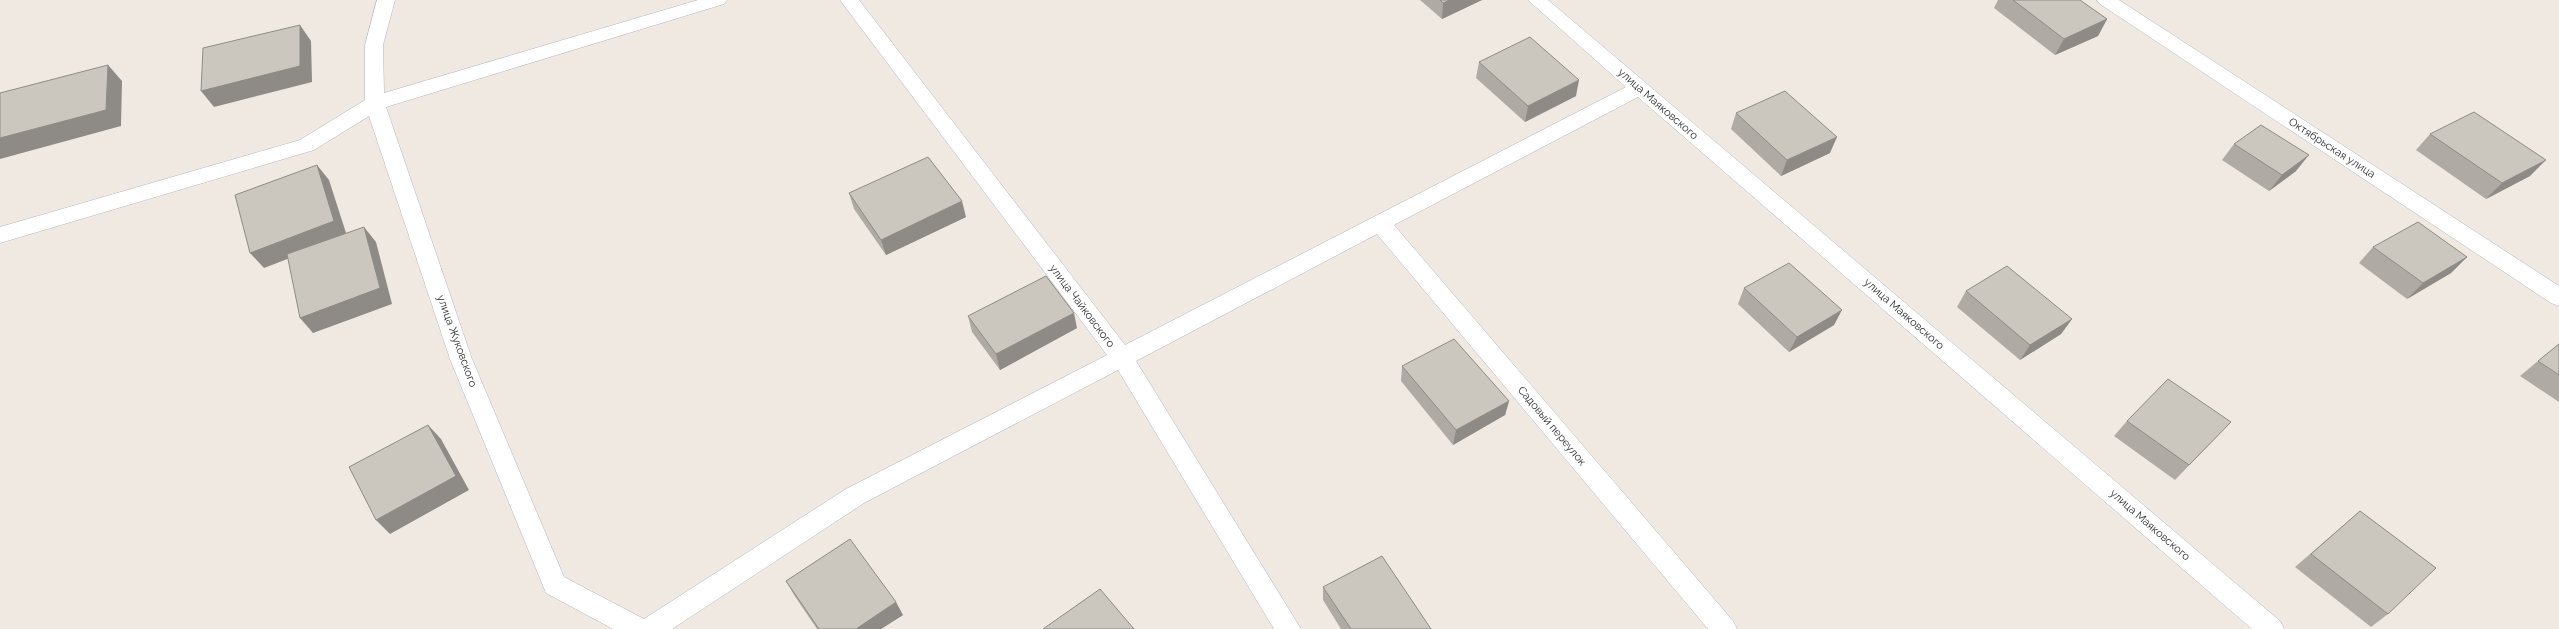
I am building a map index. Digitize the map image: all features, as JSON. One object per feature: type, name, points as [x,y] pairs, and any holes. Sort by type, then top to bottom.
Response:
[{"type":"street","name":"улица Жуковского","points":[[386,0],[374,44],[375,103],[461,359],[555,585],[638,629]]},
{"type":"street","points":[[0,235],[307,144],[375,103],[718,0]]},
{"type":"street","name":"улица Чайковского","points":[[849,0],[1122,358],[1288,629]]},
{"type":"street","name":"улица Маяковского","points":[[1537,0],[2271,629]]},
{"type":"street","name":"Октябрьская улица","points":[[2106,0],[2559,297]]},
{"type":"street","points":[[650,629],[855,496],[1640,88]]},
{"type":"street","name":"Садовый переулок","points":[[1380,224],[1724,629]]},
{"type":"building","points":[[1440,0],[1450,0],[1443,3]]},
{"type":"building","points":[[2013,0],[2080,0],[2107,19],[2064,39]]},
{"type":"building","points":[[300,25],[300,66],[201,91],[203,48]]},
{"type":"building","points":[[1530,37],[1579,80],[1528,106],[1479,62]]},
{"type":"building","points":[[108,65],[106,110],[0,138],[0,93]]},
{"type":"building","points":[[1785,91],[1837,137],[1787,160],[1736,113]]},
{"type":"building","points":[[2474,112],[2546,160],[2502,183],[2430,134]]},
{"type":"building","points":[[2261,125],[2309,155],[2282,175],[2234,144]]},
{"type":"building","points":[[928,157],[962,201],[881,240],[849,193]]},
{"type":"building","points":[[317,165],[334,221],[250,253],[235,195]]},
{"type":"building","points":[[2418,222],[2467,257],[2423,283],[2373,247]]},
{"type":"building","points":[[364,227],[380,288],[300,318],[287,254]]},
{"type":"building","points":[[1789,263],[1842,310],[1797,337],[1744,288]]},
{"type":"building","points":[[2007,266],[2072,319],[2030,345],[1966,291]]},
{"type":"building","points":[[1046,276],[1074,313],[996,354],[968,316]]},
{"type":"building","points":[[1454,339],[1509,401],[1456,430],[1402,366]]},
{"type":"building","points":[[2559,344],[2559,375],[2538,361]]},
{"type":"building","points":[[2168,379],[2231,422],[2189,465],[2127,421]]},
{"type":"building","points":[[428,425],[456,476],[376,520],[349,467]]},
{"type":"building","points":[[2360,511],[2436,568],[2388,614],[2311,554]]},
{"type":"building","points":[[850,539],[896,602],[856,629],[819,629],[786,581]]},
{"type":"building","points":[[1382,556],[1431,629],[1351,629],[1323,587]]},
{"type":"building","points":[[1100,589],[1134,629],[1043,629]]}]
